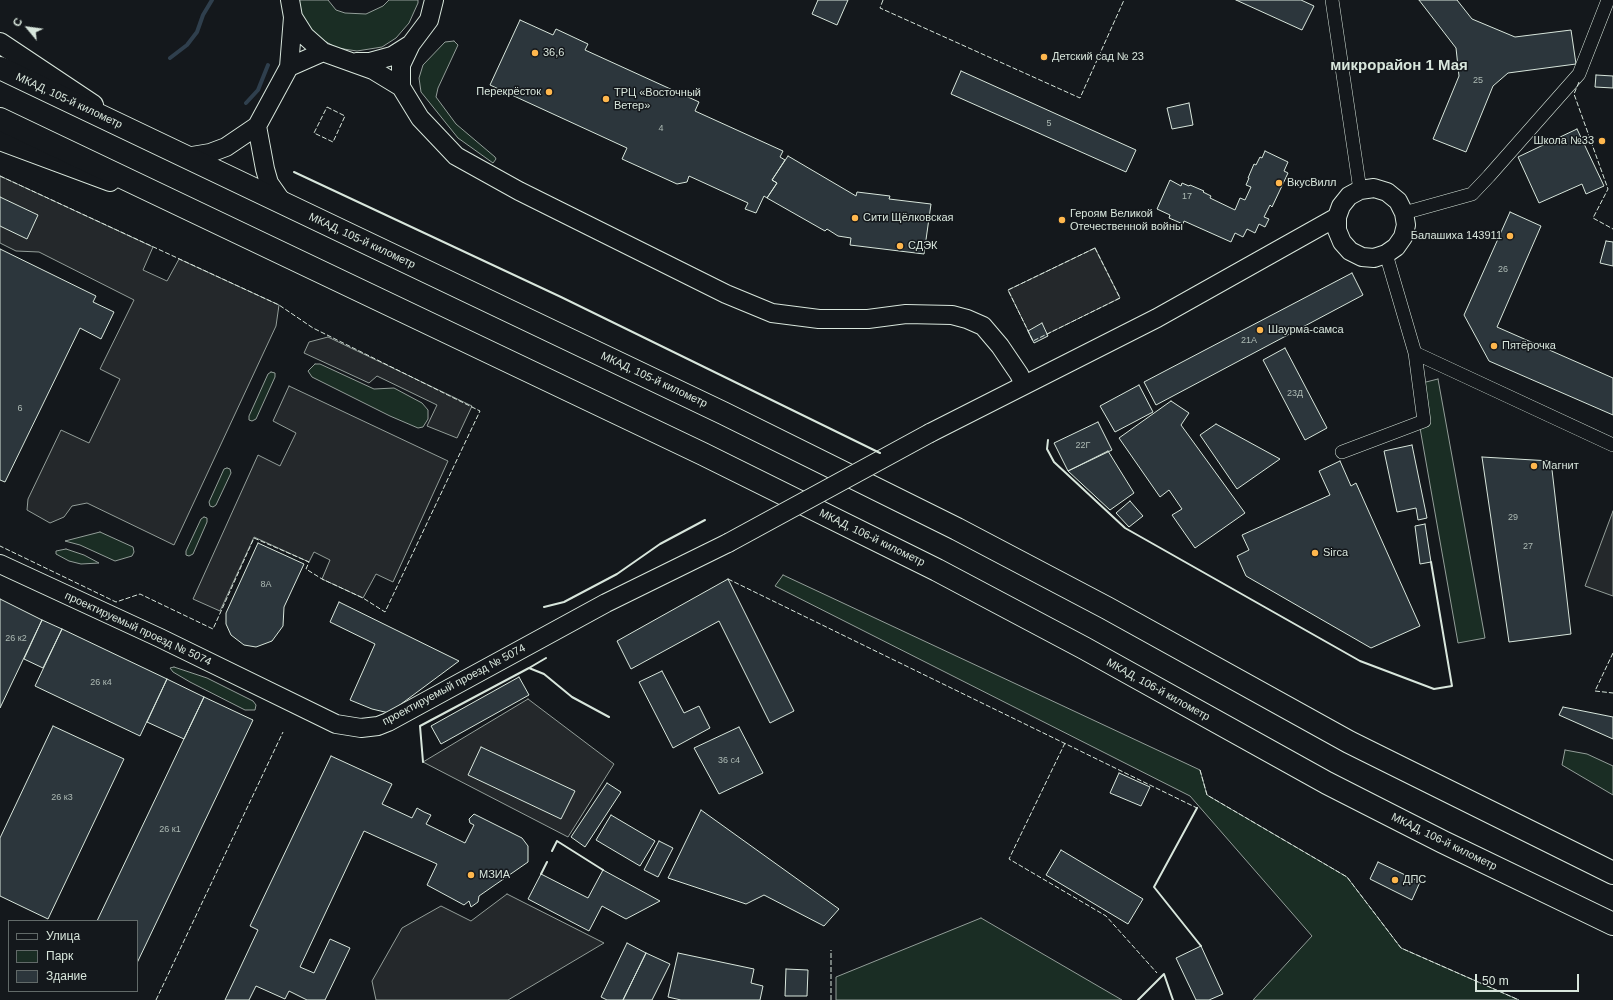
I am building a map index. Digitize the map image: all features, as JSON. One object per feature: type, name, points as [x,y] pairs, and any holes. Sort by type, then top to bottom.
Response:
[{"type":"highway","name":"МКАД, 105-й километр","points":[[0,68],[723,413],[958,529],[1107,608],[1354,745],[1613,873]]},
{"type":"highway","points":[[0,119],[205,217]]},
{"type":"highway","name":"МКАД, 106-й километр","points":[[205,217],[703,454],[937,570],[1084,648],[1327,783],[1443,842],[1613,924]]},
{"type":"main road","points":[[0,43],[139,134]]},
{"type":"main road","points":[[0,140],[205,217]]},
{"type":"street","points":[[400,86],[401,65],[411,44],[429,20],[434,0]]},
{"type":"street","points":[[1332,0],[1360,190]]},
{"type":"street","points":[[1404,213],[1472,194],[1490,176],[1579,74],[1608,0]]},
{"type":"street","points":[[292,8],[305,36],[323,52],[373,70],[400,86],[420,118],[456,156],[519,191],[726,294],[772,313],[819,319],[868,319],[906,314],[952,315],[967,319],[983,326],[1000,346],[1024,384]]},
{"type":"street","points":[[186,157],[210,154],[226,147],[257,126],[289,67],[292,8]]},
{"type":"street","points":[[348,62],[370,62],[392,56],[411,44]]},
{"type":"street","points":[[289,67],[323,52]]},
{"type":"street","points":[[257,126],[269,183],[283,203]]},
{"type":"street","points":[[1374,188],[1387,192],[1398,201],[1404,213],[1406,225],[1403,237],[1396,247],[1386,254],[1374,258],[1362,257],[1350,251],[1342,242],[1337,230],[1337,217],[1341,206],[1349,196],[1360,190],[1374,188]]},
{"type":"street","name":"проектируемый проезд № 5074","points":[[0,564],[160,638],[336,724],[361,728],[378,726],[388,722],[606,603],[728,543],[1024,384],[1157,318],[1337,217]]},
{"type":"street","points":[[1342,452],[1424,421],[1415,353],[1386,254]]},
{"type":"street","points":[[1415,353],[1613,445]]},
{"type":"green space","points":[[296,0],[328,0],[336,10],[345,13],[366,14],[383,6],[389,0],[418,0],[418,3],[409,23],[396,38],[382,47],[357,51],[337,48],[321,39],[310,29],[303,19]]},
{"type":"green space","points":[[454,41],[458,45],[438,88],[436,97],[456,124],[495,157],[496,159],[493,163],[458,138],[421,92],[419,78],[423,65],[445,42]]},
{"type":"green space","points":[[315,364],[320,364],[374,389],[394,388],[422,403],[428,410],[428,419],[423,427],[418,428],[390,416],[312,377],[308,371]]},
{"type":"green space","points":[[271,372],[275,373],[275,377],[256,419],[252,421],[249,420],[249,416],[268,374]]},
{"type":"green space","points":[[1438,379],[1485,638],[1458,643],[1420,428],[1422,383]]},
{"type":"green space","points":[[224,469],[230,469],[231,473],[216,505],[213,507],[210,506],[209,502]]},
{"type":"green space","points":[[204,517],[207,518],[207,522],[193,554],[189,556],[186,555],[186,551],[201,519]]},
{"type":"green space","points":[[100,532],[133,547],[134,552],[132,556],[115,561],[80,545],[65,541]]},
{"type":"green space","points":[[66,549],[84,555],[99,563],[81,564],[69,561],[56,554],[56,551]]},
{"type":"green space","points":[[783,575],[1200,770],[1207,795],[1347,877],[1401,948],[1519,1000],[1253,1000],[1312,936],[1190,796],[775,586]]},
{"type":"green space","points":[[174,667],[207,678],[253,701],[256,705],[255,710],[245,710],[190,682],[173,672],[170,668]]},
{"type":"green space","points":[[1565,750],[1587,754],[1613,766],[1613,795],[1562,765]]},
{"type":"green space","points":[[981,918],[1122,1000],[836,1000],[836,977]]},
{"type":"shaded area","points":[[0,176],[153,247],[143,270],[167,281],[179,259],[279,305],[276,326],[174,545],[87,503],[72,506],[64,517],[50,523],[27,510],[28,499],[61,430],[89,443],[120,379],[100,369],[134,300],[39,252],[16,251],[0,243]]},
{"type":"shaded area","points":[[1095,248],[1120,298],[1033,341],[1008,290]]},
{"type":"shaded area","points":[[328,337],[472,406],[457,438],[427,426],[437,405],[377,376],[369,383],[304,353],[309,342]]},
{"type":"shaded area","points":[[289,386],[448,461],[393,582],[376,574],[363,598],[322,579],[330,560],[314,552],[309,562],[254,537],[220,611],[193,599],[258,455],[280,466],[296,433],[273,421]]},
{"type":"shaded area","points":[[1613,511],[1613,596],[1585,586]]},
{"type":"shaded area","points":[[528,699],[614,764],[568,837],[423,762]]},
{"type":"shaded area","points":[[507,894],[604,943],[508,1000],[376,1000],[372,981],[402,928],[441,906],[471,921]]},
{"type":"building","points":[[818,0],[848,0],[837,25],[812,14]]},
{"type":"building","points":[[1236,0],[1301,0],[1314,6],[1302,30]]},
{"type":"building","points":[[1419,0],[1457,0],[1472,19],[1515,37],[1571,30],[1576,64],[1508,73],[1493,86],[1466,152],[1433,139],[1459,76],[1456,48]]},
{"type":"building","points":[[520,20],[553,35],[556,29],[588,44],[585,50],[699,102],[695,111],[783,151],[780,157],[785,160],[772,180],[777,183],[767,198],[764,196],[756,213],[745,209],[748,203],[689,176],[687,182],[677,184],[622,159],[627,148],[490,85]]},
{"type":"building","points":[[961,71],[1136,150],[1126,172],[951,94]]},
{"type":"building","points":[[1596,75],[1613,76],[1613,88],[1595,87]]},
{"type":"building","points":[[1189,103],[1193,125],[1172,129],[1167,108]]},
{"type":"building","points":[[1577,129],[1604,186],[1586,194],[1582,184],[1539,203],[1518,157]]},
{"type":"building","points":[[1265,151],[1288,162],[1284,171],[1288,173],[1272,207],[1270,205],[1264,217],[1269,219],[1265,227],[1259,224],[1255,233],[1247,229],[1243,237],[1235,233],[1231,242],[1184,221],[1183,224],[1169,218],[1170,215],[1157,209],[1170,180],[1181,186],[1182,183],[1204,191],[1203,192],[1211,196],[1210,198],[1235,210],[1240,198],[1245,200],[1251,187],[1246,185],[1248,178],[1254,164],[1256,165],[1260,157],[1262,158]]},
{"type":"building","points":[[788,156],[856,196],[857,192],[890,196],[889,199],[931,204],[924,254],[850,245],[851,238],[838,236],[827,229],[825,231],[767,198],[777,183],[772,180]]},
{"type":"building","points":[[0,197],[38,215],[27,239],[0,226]]},
{"type":"building","points":[[1510,212],[1541,226],[1497,327],[1613,378],[1613,415],[1489,361],[1464,315]]},
{"type":"building","points":[[1606,241],[1613,242],[1613,266],[1600,263]]},
{"type":"building","points":[[0,249],[96,296],[93,302],[114,312],[101,339],[80,328],[5,482],[0,480]]},
{"type":"building","points":[[1352,273],[1363,295],[1156,405],[1144,382]]},
{"type":"building","points":[[1042,323],[1048,336],[1034,343],[1028,331]]},
{"type":"building","points":[[1285,348],[1327,428],[1305,440],[1263,360]]},
{"type":"building","points":[[1139,385],[1153,412],[1115,432],[1100,406]]},
{"type":"building","points":[[1171,401],[1189,413],[1181,425],[1245,513],[1195,548],[1172,515],[1182,509],[1169,490],[1160,497],[1119,438]]},
{"type":"building","points":[[1098,422],[1112,450],[1068,471],[1054,443]]},
{"type":"building","points":[[1216,424],[1280,459],[1237,489],[1200,435]]},
{"type":"building","points":[[1412,445],[1427,518],[1418,520],[1416,508],[1397,512],[1384,451]]},
{"type":"building","points":[[1108,451],[1134,493],[1110,510],[1068,471]]},
{"type":"building","points":[[1482,457],[1551,461],[1571,634],[1509,642]]},
{"type":"building","name":"Sirca","points":[[1340,461],[1351,486],[1356,483],[1420,626],[1371,648],[1246,576],[1237,556],[1249,550],[1242,535],[1330,495],[1319,471]]},
{"type":"building","points":[[1130,501],[1143,516],[1129,527],[1116,513]]},
{"type":"building","points":[[1425,524],[1431,562],[1420,564],[1415,526]]},
{"type":"building","points":[[258,543],[304,564],[284,607],[283,626],[272,641],[256,647],[244,645],[231,635],[226,624],[226,613]]},
{"type":"building","points":[[728,579],[794,711],[770,723],[719,621],[631,669],[617,641]]},
{"type":"building","points":[[0,599],[42,620],[0,708]]},
{"type":"building","points":[[339,602],[459,661],[389,713],[372,709],[350,700],[375,644],[330,622]]},
{"type":"building","points":[[42,620],[62,629],[43,668],[24,659]]},
{"type":"building","points":[[62,629],[167,679],[140,736],[35,686]]},
{"type":"building","points":[[662,671],[684,713],[699,706],[710,728],[673,748],[639,682]]},
{"type":"building","points":[[519,677],[529,695],[441,744],[431,726]]},
{"type":"building","points":[[167,679],[204,697],[184,739],[147,722]]},
{"type":"building","points":[[204,697],[253,720],[138,961],[138,920],[97,920]]},
{"type":"building","points":[[1563,707],[1613,717],[1613,739],[1559,715]]},
{"type":"building","points":[[53,726],[124,759],[48,919],[0,896],[0,838]]},
{"type":"building","points":[[739,727],[763,773],[719,794],[694,748]]},
{"type":"building","points":[[481,747],[575,791],[561,819],[468,775]]},
{"type":"building","name":"МЗИА","points":[[331,756],[392,784],[382,804],[412,818],[417,808],[431,815],[426,824],[465,843],[474,825],[470,823],[469,819],[474,814],[522,838],[528,846],[528,862],[479,896],[478,902],[471,907],[469,901],[464,905],[427,885],[437,864],[364,831],[300,967],[314,973],[330,939],[350,948],[325,1000],[307,1000],[289,991],[285,999],[256,986],[249,1000],[225,1000],[258,930],[250,926]]},
{"type":"building","points":[[1119,773],[1150,787],[1141,806],[1110,793]]},
{"type":"building","points":[[607,783],[621,792],[585,847],[571,837]]},
{"type":"building","points":[[701,810],[839,909],[824,926],[764,895],[746,904],[668,878]]},
{"type":"building","points":[[611,815],[655,841],[640,866],[596,840]]},
{"type":"building","points":[[659,841],[673,848],[658,877],[644,870]]},
{"type":"building","points":[[1061,850],[1143,899],[1128,924],[1046,875]]},
{"type":"building","points":[[1378,862],[1420,882],[1412,900],[1370,879]]},
{"type":"building","points":[[603,870],[660,901],[626,919],[602,906],[589,931],[528,899],[541,874],[588,898]]},
{"type":"building","points":[[627,943],[646,953],[623,1000],[607,1000],[601,997]]},
{"type":"building","points":[[1201,946],[1223,994],[1209,1000],[1196,1000],[1176,958]]},
{"type":"building","points":[[646,953],[670,964],[652,1000],[623,1000]]},
{"type":"building","points":[[678,953],[754,969],[751,983],[763,986],[760,1000],[681,1000],[668,997]]},
{"type":"building","points":[[786,969],[808,970],[807,996],[785,996]]},
{"type":"waterway","points":[[170,58],[187,45],[197,32],[203,15],[212,0]]},
{"type":"waterway","points":[[246,103],[258,90],[268,65]]},
{"type":"fence","points":[[883,0],[880,8],[1080,98],[1124,0]]},
{"type":"fence","points":[[1579,82],[1574,94],[1608,189],[1593,218],[1613,229]]},
{"type":"fence","points":[[327,107],[345,116],[333,142],[314,133],[327,107]]},
{"type":"fence","points":[[0,176],[279,305],[313,328],[480,411],[385,612],[363,598],[322,579],[306,569],[309,562],[254,538],[213,629],[140,594],[116,602],[0,546]]},
{"type":"fence","points":[[1095,248],[1120,298],[1033,341],[1008,290],[1095,248]]},
{"type":"fence","points":[[728,579],[1197,808]]},
{"type":"fence","points":[[1613,653],[1595,691],[1613,693]]},
{"type":"fence","points":[[156,1000],[283,732]]},
{"type":"fence","points":[[1065,743],[1009,859],[1106,916],[1157,973]]},
{"type":"fence","points":[[1200,770],[1207,795],[1347,877],[1401,948],[1519,1000]]},
{"type":"fence","points":[[831,950],[831,1000]]},
{"type":"wall","points":[[294,172],[561,297],[880,453]]},
{"type":"wall","points":[[1048,440],[1047,449],[1054,462],[1125,528],[1360,661],[1434,689],[1452,686],[1431,562]]},
{"type":"wall","points":[[544,607],[564,602],[617,574],[660,544],[705,520]]},
{"type":"wall","points":[[529,668],[546,658]]},
{"type":"wall","points":[[423,762],[420,726],[529,668],[544,674],[572,697],[609,717]]},
{"type":"wall","points":[[1197,808],[1154,887],[1201,946]]},
{"type":"wall","points":[[552,851],[557,841],[603,870]]},
{"type":"wall","points":[[541,874],[547,862]]},
{"type":"wall","points":[[1138,1000],[1164,974],[1173,1000]]},
{"type":"place","name":"36,6","points":[[535,53]]},
{"type":"place","name":"Детский сад № 23","points":[[1044,57]]},
{"type":"place","name":"Перекрёсток","points":[[549,92]]},
{"type":"place","name":"ТРЦ «Восточный Ветер»","points":[[606,99]]},
{"type":"place","name":"Школа №33","points":[[1602,141]]},
{"type":"place","name":"ВкусВилл","points":[[1279,183]]},
{"type":"place","name":"Сити Щёлковская","points":[[855,218]]},
{"type":"place","name":"Героям Великой Отечественной войны","points":[[1062,220]]},
{"type":"place","name":"Балашиха 143911","points":[[1510,236]]},
{"type":"place","name":"СДЭК","points":[[900,246]]},
{"type":"place","name":"Шаурма-самса","points":[[1260,330]]},
{"type":"place","name":"Пятёрочка","points":[[1494,346]]},
{"type":"place","name":"Магнит","points":[[1534,466]]},
{"type":"place","name":"Sirca","points":[[1315,553]]},
{"type":"place","name":"МЗИА","points":[[471,875]]},
{"type":"place","name":"ДПС","points":[[1395,880]]},
{"type":"district","name":"микрорайон 1 Мая","points":[[1399,66]]}]
